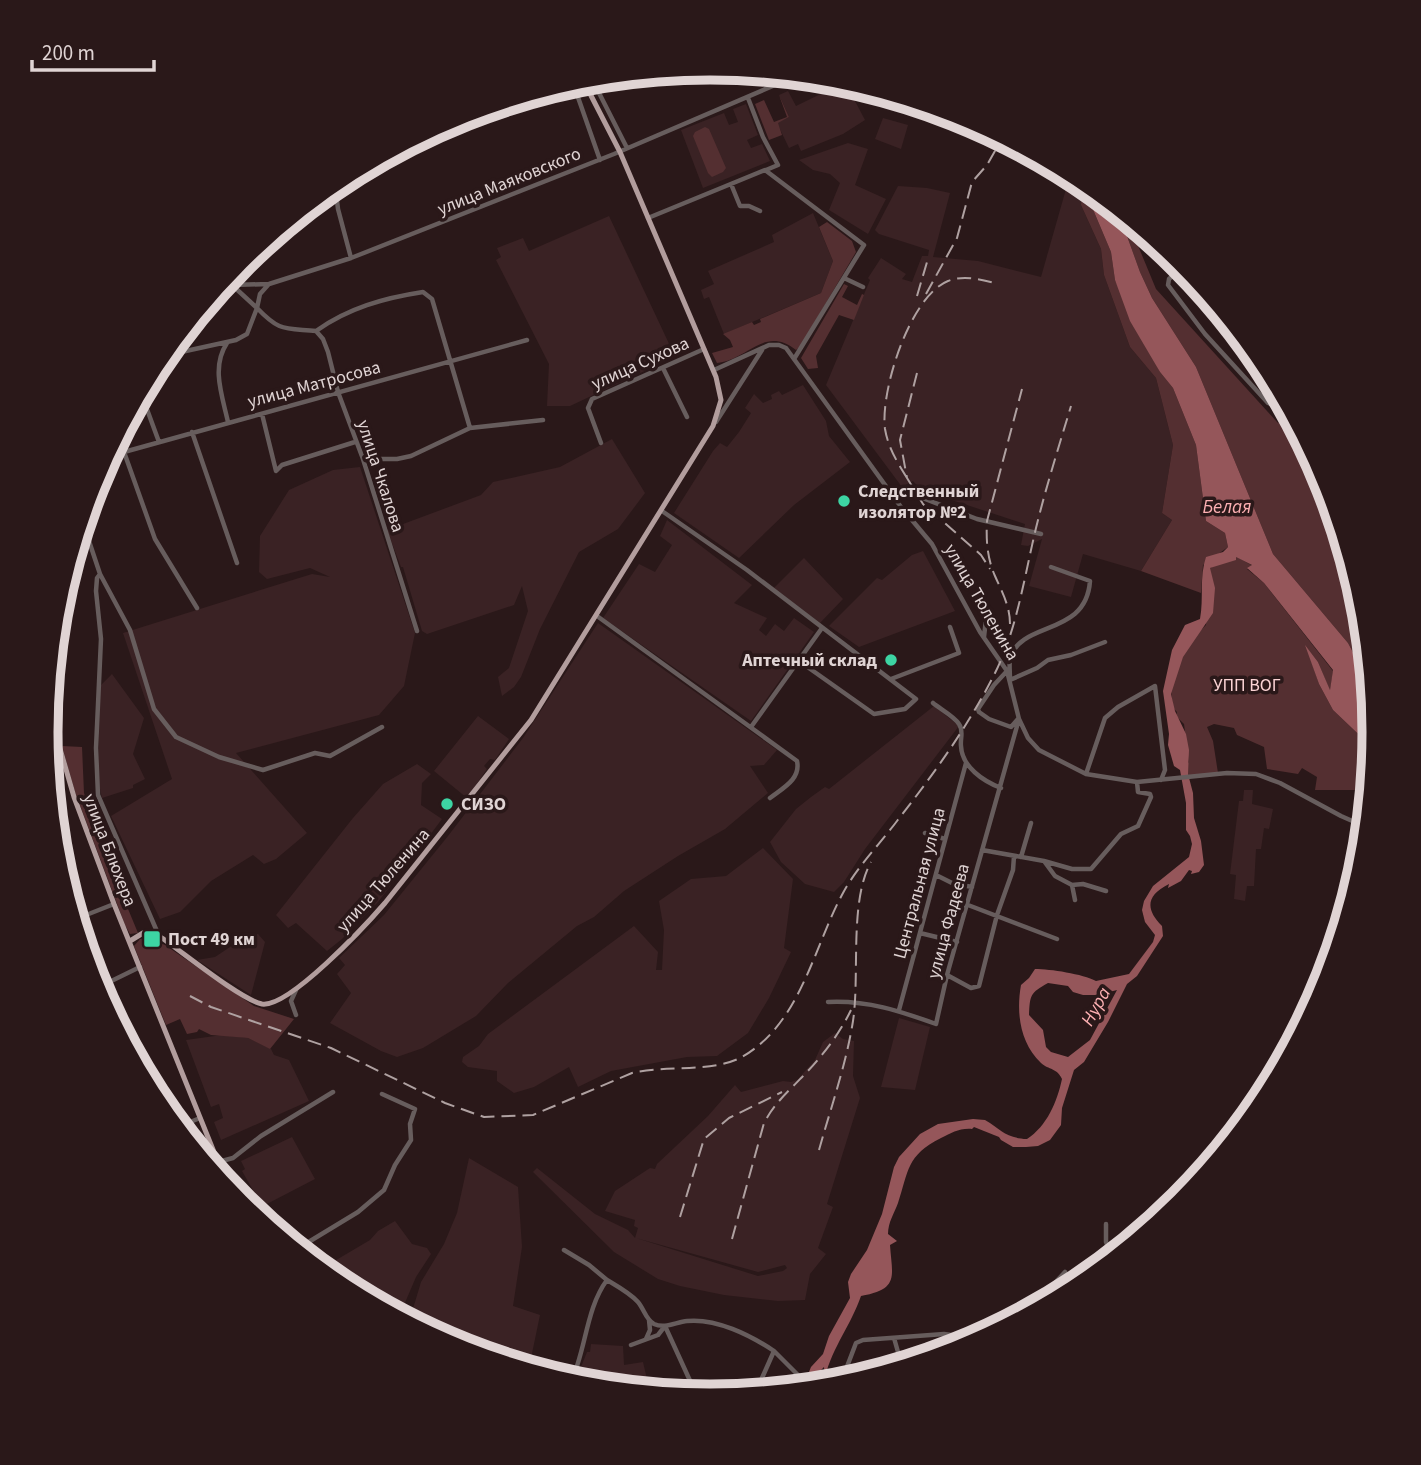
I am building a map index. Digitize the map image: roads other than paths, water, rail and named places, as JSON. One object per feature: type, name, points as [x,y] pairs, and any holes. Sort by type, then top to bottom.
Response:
[{"type":"main road","name":"улица Тюленина","points":[[159,936],[256,1002],[264,1004],[275,1003],[297,988],[333,956],[385,903],[531,720],[713,426],[721,397],[714,370],[620,152],[589,91]]},
{"type":"main road","name":"улица Блюхера","points":[[58,742],[74,797],[114,904],[217,1159]]},
{"type":"main road","points":[[130,941],[144,933],[159,936]]},
{"type":"street","name":"улица Маяковского","points":[[236,285],[269,285],[352,258],[620,152],[780,83]]},
{"type":"street","points":[[597,90],[627,148]]},
{"type":"street","points":[[577,94],[600,160]]},
{"type":"street","points":[[648,218],[778,165],[763,137],[748,98]]},
{"type":"street","points":[[765,170],[864,245],[794,359]]},
{"type":"street","points":[[731,184],[740,206],[749,206],[760,211]]},
{"type":"street","points":[[337,198],[352,258]]},
{"type":"street","points":[[1175,274],[1169,279],[1168,285],[1172,293],[1268,403],[1276,406]]},
{"type":"street","points":[[844,278],[863,287]]},
{"type":"street","points":[[181,352],[228,342],[247,334],[260,294],[269,285]]},
{"type":"street","points":[[234,287],[277,327],[316,331],[337,316],[377,301],[423,292],[432,299],[470,428]]},
{"type":"street","name":"улица Чкалова","points":[[316,331],[323,339],[328,352],[338,392],[363,458],[417,631]]},
{"type":"street","name":"улица Матросова","points":[[124,452],[527,340]]},
{"type":"street","points":[[228,342],[220,354],[218,369],[229,422]]},
{"type":"street","points":[[714,370],[765,346]]},
{"type":"street","name":"улица Тюленина","points":[[713,426],[765,346],[782,346],[886,487],[932,544],[984,638],[1007,671],[1019,719],[1028,738],[1039,751],[1086,774],[1137,782],[1227,773],[1256,774],[1280,783],[1357,823]]},
{"type":"street","name":"улица Сухова","points":[[601,443],[588,408],[589,402],[704,349]]},
{"type":"street","points":[[663,368],[687,416]]},
{"type":"street","points":[[721,397],[727,398],[735,393]]},
{"type":"street","points":[[145,405],[159,442]]},
{"type":"street","points":[[262,414],[276,471],[282,465],[355,442]]},
{"type":"street","points":[[363,458],[397,460],[470,428],[543,420]]},
{"type":"street","points":[[192,432],[237,563]]},
{"type":"street","points":[[124,452],[155,539],[197,608]]},
{"type":"street","points":[[886,487],[977,519],[1041,534]]},
{"type":"street","points":[[662,511],[747,570],[916,699],[905,709],[874,714],[799,661]]},
{"type":"street","points":[[88,537],[100,574],[130,630],[154,709],[176,737],[219,757],[263,770],[315,753],[330,756],[382,727]]},
{"type":"street","points":[[1051,568],[1090,581],[1090,589],[1081,608],[1068,621],[1024,639],[1017,646],[1009,660],[1010,680],[1048,660],[1071,655],[1105,642]]},
{"type":"street","points":[[100,574],[96,591],[101,639],[96,748],[97,795],[159,936]]},
{"type":"street","points":[[982,606],[986,620],[984,638]]},
{"type":"street","points":[[597,616],[797,761],[795,778],[770,798]]},
{"type":"street","points":[[890,679],[959,653],[950,626]]},
{"type":"street","points":[[751,727],[822,628]]},
{"type":"street","points":[[1007,671],[994,685],[979,712],[1011,727],[1019,719]]},
{"type":"street","points":[[1086,774],[1105,718],[1118,707],[1155,686],[1165,770],[1160,781]]},
{"type":"street","points":[[933,703],[958,723],[962,731],[961,746],[966,763],[986,782],[1001,788]]},
{"type":"street","name":"улица Фадеева","points":[[828,1002],[864,1002],[899,1010],[936,1024],[947,975],[1019,719]]},
{"type":"street","name":"Центральная улица","points":[[899,1010],[966,763]]},
{"type":"street","points":[[982,850],[1021,856],[1072,869],[1091,869],[1121,834],[1138,826],[1142,821],[1151,797],[1150,794],[1138,792],[1137,782]]},
{"type":"street","points":[[1021,856],[1031,823]]},
{"type":"street","points":[[925,833],[946,839]]},
{"type":"street","points":[[947,975],[971,988],[979,986],[997,915],[1013,870],[1014,856]]},
{"type":"street","points":[[1044,861],[1055,876],[1072,885],[1083,884],[1106,891]]},
{"type":"street","points":[[936,875],[952,883],[972,887]]},
{"type":"street","points":[[1072,885],[1075,900]]},
{"type":"street","points":[[84,916],[114,904]]},
{"type":"street","points":[[968,905],[997,915],[1017,926],[1057,939]]},
{"type":"street","points":[[920,933],[957,942]]},
{"type":"street","points":[[107,983],[140,967]]},
{"type":"street","points":[[296,1015],[290,1001],[297,988]]},
{"type":"street","points":[[219,1162],[233,1157],[261,1136],[333,1092]]},
{"type":"street","points":[[306,1244],[358,1212],[384,1191],[395,1165],[411,1140],[410,1124],[415,1109],[382,1094]]},
{"type":"street","points":[[188,1123],[200,1118]]},
{"type":"street","points":[[1106,1224],[1106,1242],[1109,1249]]},
{"type":"street","points":[[564,1250],[638,1301],[655,1325],[688,1321],[742,1333],[774,1351],[802,1379]]},
{"type":"street","points":[[1046,1292],[1065,1272]]},
{"type":"street","points":[[576,1371],[596,1300],[607,1280]]},
{"type":"street","points":[[646,1340],[649,1320]]},
{"type":"street","points":[[631,1345],[658,1335],[664,1326]]},
{"type":"street","points":[[664,1326],[691,1385]]},
{"type":"street","points":[[845,1371],[856,1343],[870,1339],[944,1334],[959,1336]]},
{"type":"street","points":[[894,1338],[899,1357]]},
{"type":"street","points":[[762,1383],[774,1351]]},
{"type":"water","name":"Белая","points":[[1090,202],[1124,228],[1152,298],[1196,367],[1273,554],[1348,643],[1360,665],[1363,738],[1333,710],[1319,684],[1305,645],[1318,662],[1330,690],[1333,670],[1264,583],[1247,568],[1252,565],[1236,557],[1236,560],[1210,568],[1215,588],[1213,613],[1183,657],[1171,694],[1175,711],[1186,734],[1194,818],[1204,865],[1199,872],[1191,874],[1192,871],[1189,870],[1181,881],[1168,888],[1169,884],[1152,898],[1151,909],[1162,926],[1163,936],[1137,976],[1127,984],[1084,1062],[1074,1070],[1062,1108],[1061,1125],[1050,1140],[1038,1146],[1013,1147],[999,1137],[974,1127],[941,1138],[915,1158],[910,1165],[889,1226],[888,1234],[897,1241],[890,1245],[891,1280],[882,1289],[861,1296],[826,1375],[824,1367],[815,1377],[806,1378],[811,1367],[823,1354],[829,1336],[850,1298],[848,1282],[867,1250],[882,1214],[894,1167],[899,1157],[920,1134],[938,1124],[973,1119],[985,1120],[1009,1135],[1027,1139],[1050,1113],[1062,1079],[1055,1071],[1041,1063],[1024,1037],[1019,1006],[1021,985],[1035,969],[1066,972],[1096,981],[1129,974],[1153,942],[1155,935],[1145,922],[1142,910],[1144,901],[1153,886],[1189,857],[1192,844],[1186,830],[1186,803],[1180,770],[1174,766],[1168,745],[1163,691],[1172,650],[1185,625],[1200,619],[1206,557],[1223,552],[1228,547],[1225,533],[1206,521],[1196,445],[1173,388],[1160,372],[1130,321],[1115,280],[1111,252]],"holes":[[[1048,983],[1068,986],[1073,992],[1098,995],[1117,990],[1090,1040],[1068,1057],[1051,1052],[1046,1047],[1043,1030],[1029,1015],[1032,995]]]},
{"type":"railway","points":[[926,294],[957,238],[972,182],[987,165],[998,146]]},
{"type":"railway","points":[[917,296],[927,262]]},
{"type":"railway","points":[[907,478],[896,460],[885,429],[887,392],[900,346],[921,305],[934,290],[954,279],[977,279],[995,283]]},
{"type":"railway","points":[[917,373],[900,440],[907,478],[923,504],[981,555],[990,569]]},
{"type":"railway","points":[[1010,624],[1007,605],[989,556],[987,521],[1022,389]]},
{"type":"railway","points":[[190,996],[211,1007],[331,1048],[445,1103],[484,1117],[533,1115],[632,1073],[717,1065],[742,1057],[762,1042],[792,1005],[832,914],[849,883],[936,769],[973,714],[994,675],[1009,640],[1040,513],[1071,406]]},
{"type":"railway","points":[[819,1150],[853,1021],[857,917],[864,878],[871,862]]},
{"type":"railway","points":[[732,1239],[764,1123],[778,1102],[825,1051],[851,1010]]},
{"type":"railway","points":[[680,1217],[704,1139],[729,1118],[782,1092]]},
{"type":"place","name":"Следственный изолятор №2","points":[[844,501]]},
{"type":"place","name":"Аптечный склад","points":[[891,660]]},
{"type":"place","name":"СИЗО","points":[[447,804]]},
{"type":"place","name":"Пост 49 км","points":[[152,939]]},
{"type":"park label","name":"УПП ВОГ","points":[[1247,685]]},
{"type":"water label","name":"Нура","points":[[1095,1006]]}]
